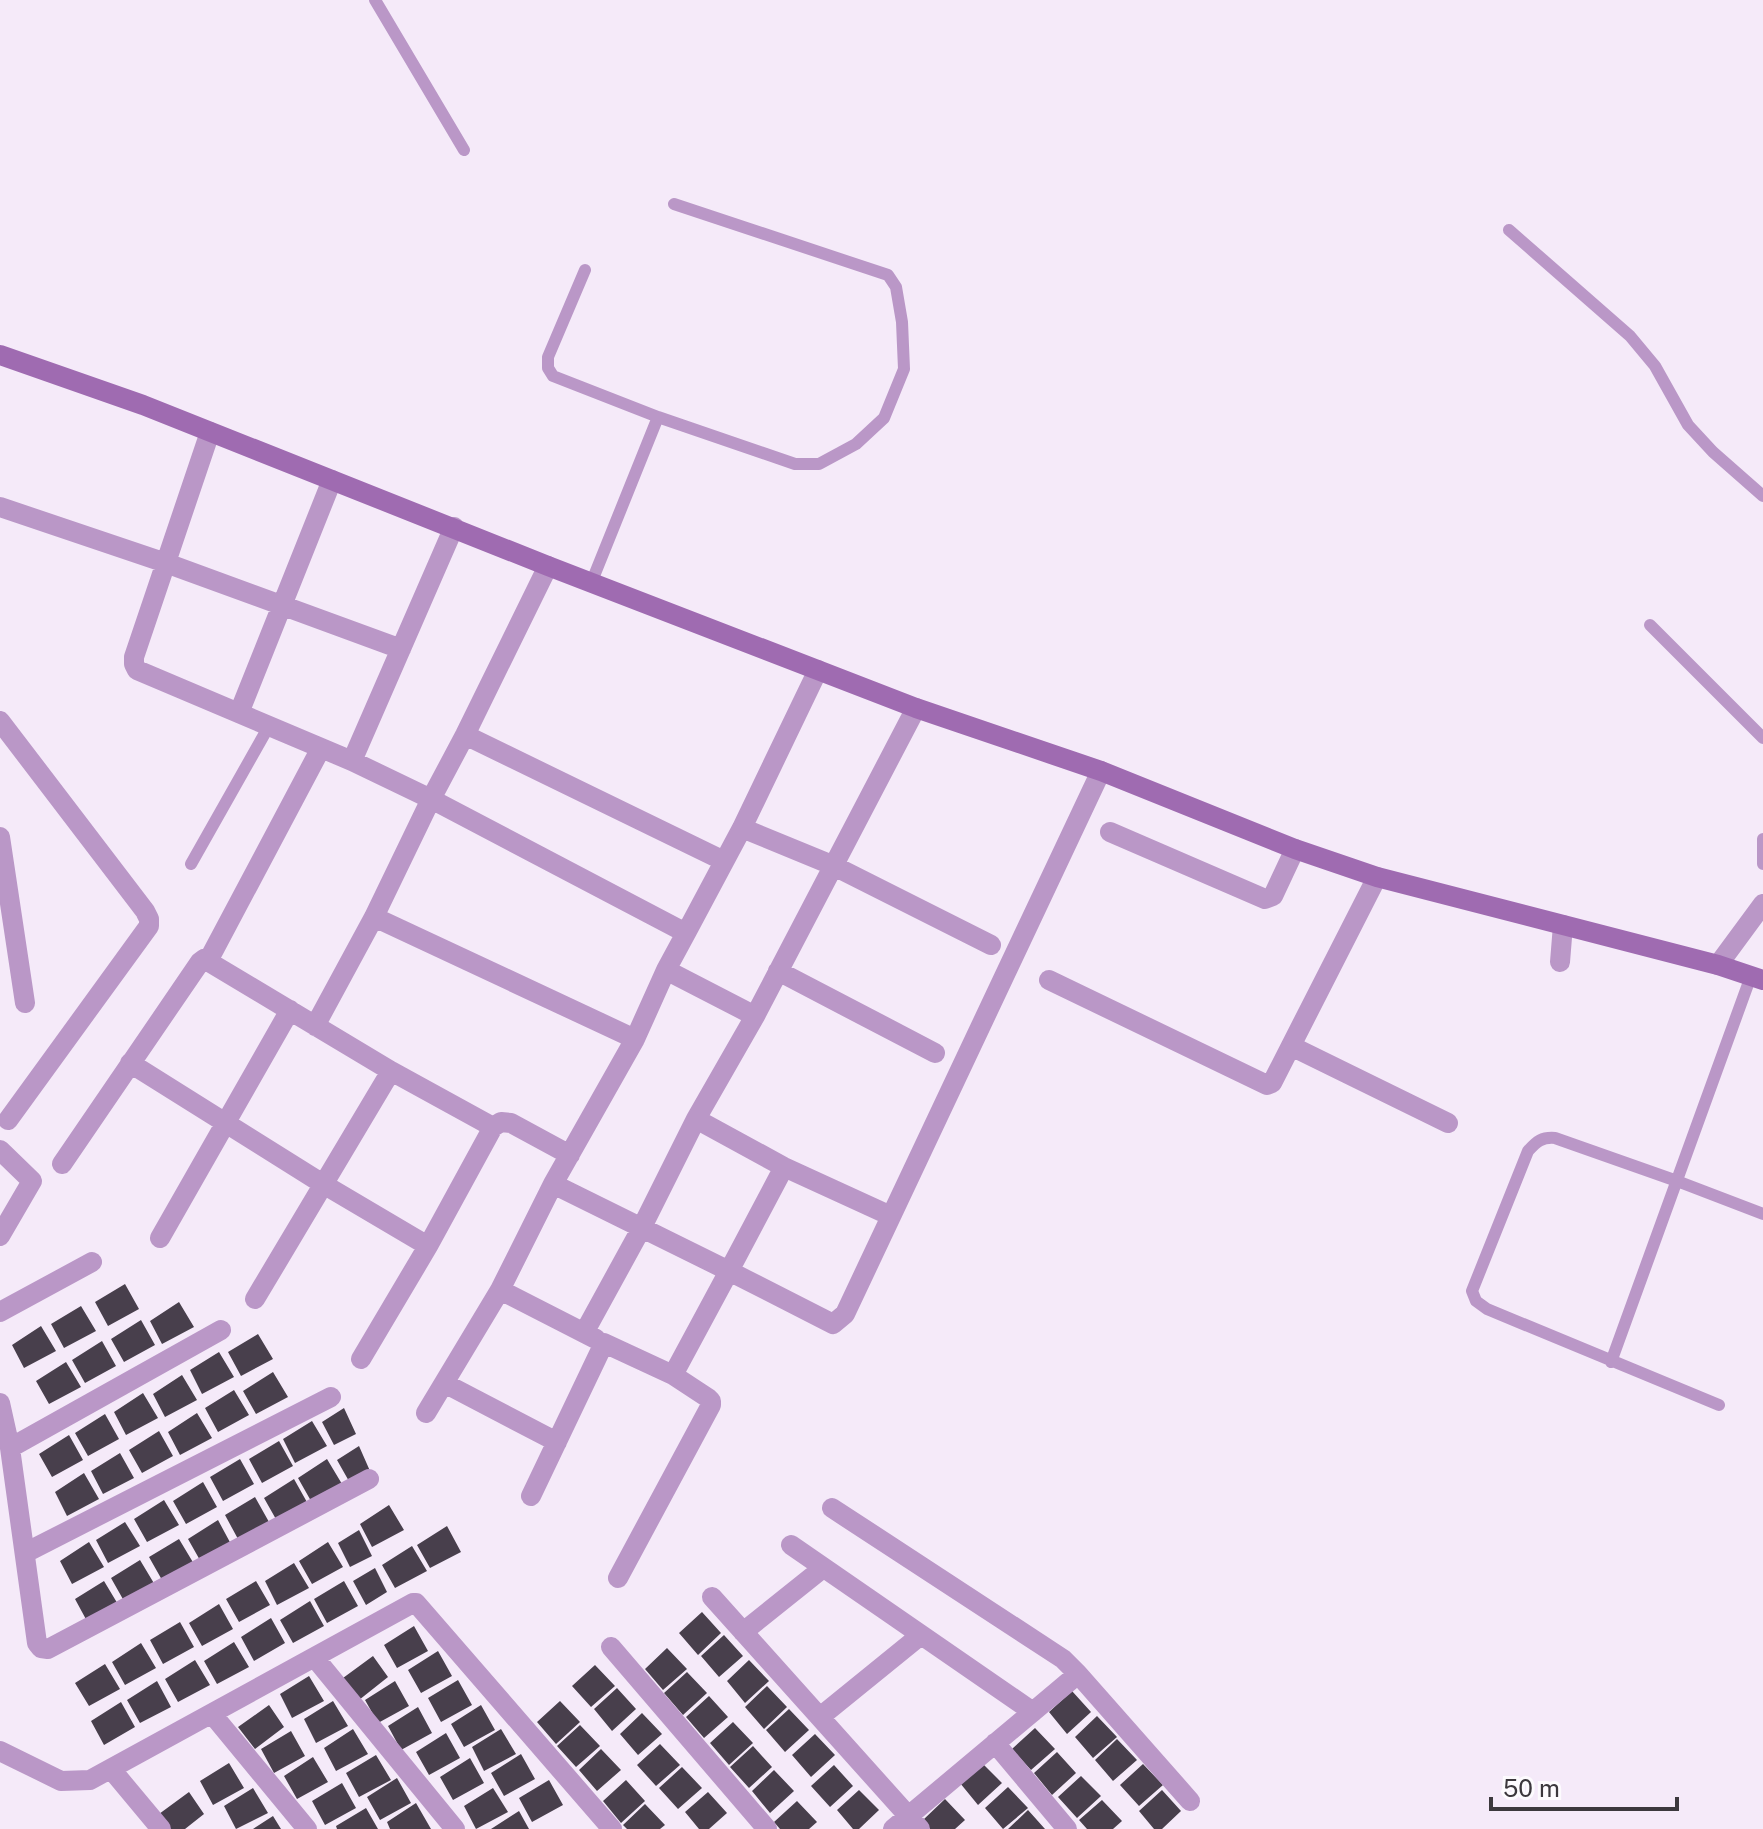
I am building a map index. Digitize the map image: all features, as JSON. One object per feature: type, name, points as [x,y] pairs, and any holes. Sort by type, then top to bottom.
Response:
[{"type":"main road","points":[[0,355],[143,405],[916,708],[1101,771],[1295,849],[1377,877],[1718,965],[1757,978]]},
{"type":"street","points":[[210,432],[134,657],[137,670],[352,761],[686,933]]},
{"type":"street","points":[[239,713],[332,480]]},
{"type":"street","points":[[0,507],[166,563],[401,649]]},
{"type":"street","points":[[352,761],[454,527]]},
{"type":"street","points":[[315,1026],[374,917],[548,566]]},
{"type":"street","points":[[426,1413],[500,1290],[553,1184],[635,1039],[666,970],[742,828],[818,670]]},
{"type":"street","points":[[584,1333],[916,708]]},
{"type":"street","points":[[0,721],[149,919],[149,926],[8,1120]]},
{"type":"street","points":[[465,735],[724,861]]},
{"type":"street","points":[[208,961],[321,748]]},
{"type":"street","points":[[553,1184],[833,1324],[845,1314],[1101,771]]},
{"type":"street","points":[[742,828],[832,865],[991,945]]},
{"type":"street","points":[[1110,832],[1265,899],[1273,896],[1295,849]]},
{"type":"street","points":[[0,837],[25,1003]]},
{"type":"street","points":[[1049,980],[1267,1085],[1272,1083],[1377,877]]},
{"type":"street","points":[[1718,965],[1763,904]]},
{"type":"street","points":[[374,917],[635,1039]]},
{"type":"street","points":[[1560,962],[1563,925]]},
{"type":"street","points":[[62,1164],[204,959],[391,1071],[493,1127]]},
{"type":"street","points":[[666,970],[755,1016]]},
{"type":"street","points":[[778,971],[935,1053]]},
{"type":"street","points":[[160,1238],[290,1010]]},
{"type":"street","points":[[1291,1046],[1448,1123]]},
{"type":"street","points":[[130,1063],[428,1246]]},
{"type":"street","points":[[255,1299],[391,1071]]},
{"type":"street","points":[[696,1119],[784,1167],[891,1216]]},
{"type":"street","points":[[361,1359],[493,1127],[501,1122],[511,1123],[570,1155]]},
{"type":"street","points":[[0,1150],[32,1181],[0,1236]]},
{"type":"street","points":[[673,1375],[784,1167]]},
{"type":"street","points":[[0,1312],[92,1262]]},
{"type":"street","points":[[500,1290],[673,1375],[708,1398],[711,1405],[618,1578]]},
{"type":"street","points":[[10,1448],[221,1330]]},
{"type":"street","points":[[531,1496],[604,1343]]},
{"type":"street","points":[[444,1383],[557,1442]]},
{"type":"street","points":[[25,1553],[331,1397]]},
{"type":"street","points":[[0,1403],[10,1448],[37,1643],[41,1648],[48,1649],[369,1479]]},
{"type":"street","points":[[832,1508],[1063,1659],[1190,1801]]},
{"type":"street","points":[[791,1545],[1033,1712]]},
{"type":"street","points":[[743,1632],[823,1568]]},
{"type":"street","points":[[712,1597],[820,1717],[907,1824],[995,1743],[1078,1674]]},
{"type":"street","points":[[0,1751],[61,1781],[90,1780],[416,1603],[612,1829]]},
{"type":"street","points":[[820,1717],[921,1635]]},
{"type":"street","points":[[611,1647],[767,1829]]},
{"type":"street","points":[[315,1658],[455,1829]]},
{"type":"street","points":[[212,1714],[307,1829]]},
{"type":"street","points":[[995,1743],[1067,1829]]},
{"type":"street","points":[[111,1769],[161,1829]]},
{"type":"lane","points":[[375,0],[464,150]]},
{"type":"lane","points":[[585,270],[548,357],[548,368],[553,376],[658,417],[795,464],[819,464],[856,444],[884,418],[904,369],[902,322],[896,287],[888,275],[674,204]]},
{"type":"lane","points":[[1509,230],[1630,336],[1655,366],[1688,425],[1713,452],[1763,496]]},
{"type":"lane","points":[[592,581],[658,417]]},
{"type":"lane","points":[[1650,625],[1763,738]]},
{"type":"lane","points":[[191,864],[269,726]]},
{"type":"lane","points":[[1763,839],[1763,864]]},
{"type":"lane","points":[[1611,1362],[1677,1181],[1757,978]]},
{"type":"lane","points":[[1719,1405],[1487,1309],[1476,1301],[1472,1291],[1528,1151],[1544,1137],[1555,1138],[1763,1214]]},
{"type":"building","points":[[125,1284],[139,1309],[108,1326],[95,1302]]},
{"type":"building","points":[[179,1302],[194,1327],[162,1344],[150,1321]]},
{"type":"building","points":[[81,1306],[96,1331],[64,1348],[51,1324]]},
{"type":"building","points":[[141,1320],[155,1345],[124,1362],[111,1339]]},
{"type":"building","points":[[41,1326],[56,1351],[24,1368],[12,1345]]},
{"type":"building","points":[[258,1334],[273,1359],[241,1376],[228,1352]]},
{"type":"building","points":[[102,1341],[116,1366],[85,1383],[72,1360]]},
{"type":"building","points":[[219,1352],[234,1377],[202,1394],[190,1370]]},
{"type":"building","points":[[66,1362],[81,1387],[49,1404],[36,1381]]},
{"type":"building","points":[[273,1372],[288,1397],[256,1414],[243,1391]]},
{"type":"building","points":[[182,1375],[197,1400],[165,1417],[153,1394]]},
{"type":"building","points":[[234,1390],[249,1415],[218,1432],[205,1408]]},
{"type":"building","points":[[143,1393],[158,1418],[126,1435],[114,1412]]},
{"type":"building","points":[[344,1408],[356,1434],[334,1445],[322,1422]]},
{"type":"building","points":[[197,1413],[212,1438],[180,1455],[168,1432]]},
{"type":"building","points":[[105,1414],[119,1439],[88,1456],[75,1433]]},
{"type":"building","points":[[312,1421],[327,1446],[295,1463],[283,1439]]},
{"type":"building","points":[[159,1431],[173,1456],[142,1473],[129,1450]]},
{"type":"building","points":[[69,1435],[83,1460],[52,1477],[39,1454]]},
{"type":"building","points":[[279,1441],[293,1466],[262,1483],[249,1459]]},
{"type":"building","points":[[359,1446],[370,1471],[350,1483],[337,1460]]},
{"type":"building","points":[[120,1453],[134,1478],[103,1494],[91,1471]]},
{"type":"building","points":[[240,1459],[254,1484],[223,1501],[210,1477]]},
{"type":"building","points":[[327,1459],[342,1484],[311,1501],[298,1478]]},
{"type":"building","points":[[84,1473],[99,1499],[67,1516],[55,1492]]},
{"type":"building","points":[[294,1479],[308,1504],[277,1521],[264,1498]]},
{"type":"building","points":[[203,1482],[217,1507],[186,1524],[173,1501]]},
{"type":"building","points":[[255,1497],[269,1522],[238,1539],[225,1515]]},
{"type":"building","points":[[164,1500],[179,1525],[147,1542],[134,1519]]},
{"type":"building","points":[[389,1505],[404,1530],[372,1547],[360,1524]]},
{"type":"building","points":[[218,1520],[232,1546],[201,1562],[188,1539]]},
{"type":"building","points":[[125,1522],[140,1546],[108,1563],[96,1540]]},
{"type":"building","points":[[447,1526],[461,1552],[430,1568],[417,1545]]},
{"type":"building","points":[[359,1530],[372,1556],[350,1567],[338,1543]]},
{"type":"building","points":[[179,1539],[194,1564],[162,1580],[149,1557]]},
{"type":"building","points":[[89,1542],[104,1567],[72,1584],[60,1561]]},
{"type":"building","points":[[328,1542],[343,1567],[312,1584],[299,1561]]},
{"type":"building","points":[[412,1546],[427,1571],[395,1588],[382,1565]]},
{"type":"building","points":[[140,1560],[155,1585],[124,1601],[111,1578]]},
{"type":"building","points":[[294,1563],[309,1588],[277,1605],[265,1581]]},
{"type":"building","points":[[375,1568],[387,1592],[366,1605],[353,1581]]},
{"type":"building","points":[[104,1581],[119,1606],[88,1623],[75,1599]]},
{"type":"building","points":[[256,1581],[270,1605],[239,1622],[226,1599]]},
{"type":"building","points":[[344,1581],[358,1606],[327,1623],[314,1599]]},
{"type":"building","points":[[310,1601],[324,1626],[293,1643],[280,1620]]},
{"type":"building","points":[[219,1604],[233,1629],[202,1646],[189,1623]]},
{"type":"building","points":[[702,1612],[721,1633],[698,1655],[679,1633]]},
{"type":"building","points":[[271,1618],[285,1643],[254,1661],[241,1637]]},
{"type":"building","points":[[180,1622],[194,1647],[163,1664],[150,1640]]},
{"type":"building","points":[[414,1626],[428,1651],[397,1668],[384,1645]]},
{"type":"building","points":[[724,1635],[743,1656],[719,1677],[701,1656]]},
{"type":"building","points":[[234,1642],[249,1667],[217,1684],[204,1661]]},
{"type":"building","points":[[141,1643],[156,1668],[125,1685],[112,1662]]},
{"type":"building","points":[[667,1648],[687,1669],[663,1690],[645,1669]]},
{"type":"building","points":[[438,1651],[452,1676],[421,1693],[408,1670]]},
{"type":"building","points":[[373,1656],[388,1677],[359,1700],[343,1678]]},
{"type":"building","points":[[195,1660],[210,1685],[178,1702],[165,1679]]},
{"type":"building","points":[[749,1660],[769,1681],[745,1703],[727,1681]]},
{"type":"building","points":[[105,1664],[120,1689],[89,1706],[75,1683]]},
{"type":"building","points":[[595,1665],[615,1686],[591,1707],[572,1686]]},
{"type":"building","points":[[687,1672],[707,1693],[683,1715],[664,1693]]},
{"type":"building","points":[[309,1676],[324,1701],[292,1718],[280,1694]]},
{"type":"building","points":[[458,1680],[472,1705],[441,1722],[428,1698]]},
{"type":"building","points":[[157,1681],[171,1707],[140,1723],[127,1700]]},
{"type":"building","points":[[395,1681],[409,1706],[378,1723],[365,1700]]},
{"type":"building","points":[[767,1686],[787,1707],[764,1729],[745,1707]]},
{"type":"building","points":[[617,1688],[636,1709],[612,1731],[594,1709]]},
{"type":"building","points":[[1072,1691],[1091,1712],[1067,1734],[1049,1712]]},
{"type":"building","points":[[709,1696],[728,1717],[704,1738],[686,1717]]},
{"type":"building","points":[[333,1701],[348,1726],[316,1743],[304,1719]]},
{"type":"building","points":[[560,1701],[580,1722],[556,1744],[537,1722]]},
{"type":"building","points":[[121,1702],[135,1727],[104,1745],[91,1721]]},
{"type":"building","points":[[269,1705],[284,1727],[255,1749],[238,1727]]},
{"type":"building","points":[[481,1705],[495,1730],[464,1747],[451,1724]]},
{"type":"building","points":[[418,1707],[432,1733],[401,1750],[388,1726]]},
{"type":"building","points":[[789,1709],[809,1730],[785,1752],[766,1730]]},
{"type":"building","points":[[642,1713],[662,1734],[638,1755],[620,1734]]},
{"type":"building","points":[[1097,1716],[1117,1737],[1093,1758],[1075,1737]]},
{"type":"building","points":[[733,1722],[753,1743],[729,1765],[710,1743]]},
{"type":"building","points":[[580,1725],[600,1746],[576,1767],[557,1746]]},
{"type":"building","points":[[1035,1728],[1055,1749],[1031,1770],[1012,1749]]},
{"type":"building","points":[[353,1729],[368,1754],[336,1771],[324,1748]]},
{"type":"building","points":[[501,1729],[516,1754],[484,1771],[472,1747]]},
{"type":"building","points":[[291,1731],[305,1756],[274,1773],[261,1749]]},
{"type":"building","points":[[446,1733],[460,1758],[429,1775],[416,1752]]},
{"type":"building","points":[[815,1734],[835,1755],[811,1777],[792,1755]]},
{"type":"building","points":[[1117,1739],[1137,1760],[1113,1781],[1095,1760]]},
{"type":"building","points":[[660,1744],[680,1765],[656,1786],[637,1765]]},
{"type":"building","points":[[753,1746],[772,1767],[749,1788],[730,1767]]},
{"type":"building","points":[[601,1749],[621,1770],[597,1791],[579,1770]]},
{"type":"building","points":[[1057,1752],[1076,1773],[1052,1795],[1034,1773]]},
{"type":"building","points":[[521,1754],[535,1779],[504,1796],[491,1773]]},
{"type":"building","points":[[376,1755],[391,1780],[359,1797],[346,1773]]},
{"type":"building","points":[[313,1757],[328,1782],[297,1799],[284,1776]]},
{"type":"building","points":[[470,1758],[484,1783],[453,1800],[440,1777]]},
{"type":"building","points":[[229,1763],[244,1788],[213,1805],[200,1781]]},
{"type":"building","points":[[982,1763],[1002,1783],[978,1805],[960,1783]]},
{"type":"building","points":[[1143,1764],[1163,1785],[1139,1806],[1120,1785]]},
{"type":"building","points":[[834,1765],[853,1786],[830,1807],[811,1786]]},
{"type":"building","points":[[682,1767],[702,1788],[678,1809],[659,1788]]},
{"type":"building","points":[[774,1770],[794,1791],[770,1813],[752,1791]]},
{"type":"building","points":[[1081,1776],[1101,1796],[1077,1818],[1058,1797]]},
{"type":"building","points":[[397,1778],[411,1803],[380,1820],[367,1797]]},
{"type":"building","points":[[549,1780],[563,1805],[532,1822],[519,1798]]},
{"type":"building","points":[[626,1780],[645,1801],[621,1823],[603,1801]]},
{"type":"building","points":[[342,1783],[356,1808],[325,1825],[312,1801]]},
{"type":"building","points":[[1008,1787],[1028,1808],[1003,1829],[985,1808]]},
{"type":"building","points":[[253,1788],[268,1813],[236,1829],[224,1806]]},
{"type":"building","points":[[493,1788],[508,1812],[476,1829],[464,1806]]},
{"type":"building","points":[[859,1790],[879,1810],[859,1829],[853,1829],[837,1810]]},
{"type":"building","points":[[1162,1790],[1181,1811],[1162,1829],[1154,1829],[1139,1811]]},
{"type":"building","points":[[189,1792],[204,1814],[185,1829],[170,1829],[159,1814]]},
{"type":"building","points":[[708,1792],[727,1813],[709,1829],[699,1829],[685,1812]]},
{"type":"building","points":[[945,1799],[965,1820],[955,1829],[930,1829],[923,1820]]},
{"type":"building","points":[[1102,1800],[1122,1821],[1113,1829],[1087,1829],[1079,1820]]},
{"type":"building","points":[[797,1801],[817,1822],[809,1829],[780,1829],[774,1822]]},
{"type":"building","points":[[416,1803],[431,1829],[390,1829],[387,1822]]},
{"type":"building","points":[[645,1804],[665,1825],[660,1829],[627,1829],[623,1825]]},
{"type":"building","points":[[366,1808],[378,1829],[337,1829],[336,1826]]},
{"type":"building","points":[[1028,1810],[1045,1829],[1008,1829]]},
{"type":"building","points":[[519,1811],[529,1829],[491,1829]]},
{"type":"building","points":[[273,1816],[281,1829],[253,1829]]}]
